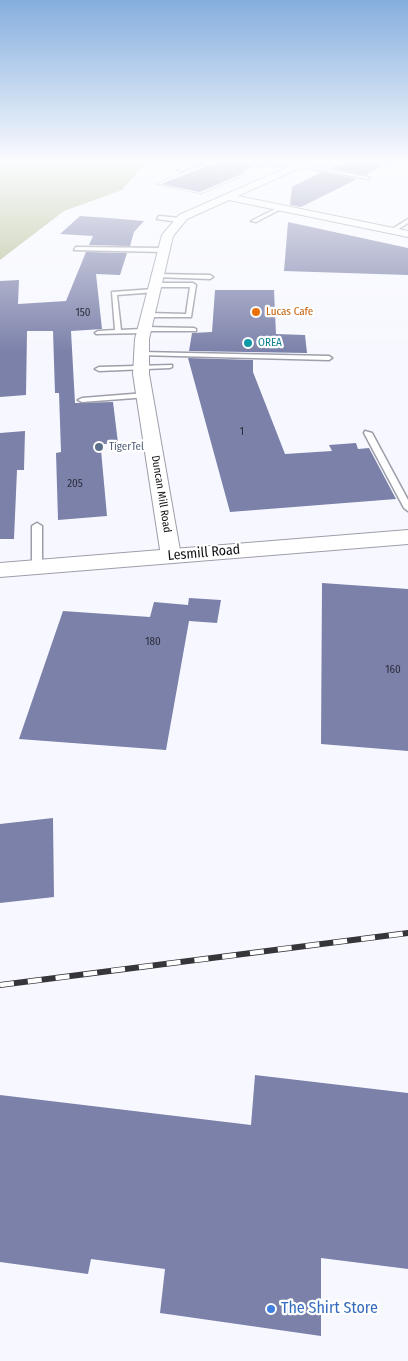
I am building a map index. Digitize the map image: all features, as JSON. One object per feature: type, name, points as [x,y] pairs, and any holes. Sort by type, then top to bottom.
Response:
[{"type":"street","name":"Duncan Mill Road","points":[[171,556],[141,360],[145,325],[155,284],[168,235],[176,226]]},
{"type":"street","points":[[366,226],[408,234]]},
{"type":"street","name":"Lesmill Road","points":[[0,570],[408,537]]},
{"type":"lane","points":[[392,231],[401,226]]},
{"type":"lane","points":[[138,242],[165,247]]},
{"type":"lane","points":[[76,249],[165,247]]},
{"type":"lane","points":[[118,332],[114,293],[155,284],[210,277]]},
{"type":"lane","points":[[98,333],[118,332],[188,316],[193,286],[155,284]]},
{"type":"lane","points":[[145,325],[194,330]]},
{"type":"lane","points":[[99,368],[141,360],[329,358]]},
{"type":"lane","points":[[141,360],[170,366]]},
{"type":"lane","points":[[82,400],[145,395]]},
{"type":"lane","points":[[368,433],[408,508]]},
{"type":"lane","points":[[36,526],[37,567]]},
{"type":"green space","points":[[0,226],[45,226],[0,260]]},
{"type":"building","points":[[69,226],[140,226],[134,232],[130,246],[89,245],[93,236],[60,234]]},
{"type":"building","points":[[288,226],[304,226],[408,248],[408,275],[284,271]]},
{"type":"building","points":[[86,252],[127,253],[120,275],[96,274],[102,329],[71,331],[75,403],[113,402],[118,443],[104,444],[104,449],[101,450],[107,516],[58,520],[56,453],[61,452],[59,393],[55,393],[53,331],[27,331],[26,395],[0,397],[0,281],[19,280],[18,304],[66,301]]},
{"type":"building","points":[[215,290],[274,290],[276,334],[305,335],[307,353],[189,351],[192,333],[212,332]]},
{"type":"building","points":[[188,358],[253,360],[253,372],[285,454],[332,451],[329,445],[356,443],[358,449],[369,448],[396,499],[230,512]]},
{"type":"building","points":[[25,431],[24,470],[17,470],[14,539],[0,539],[0,433]]},
{"type":"building","points":[[322,583],[408,589],[408,751],[321,744]]},
{"type":"building","points":[[189,598],[221,600],[217,623],[189,621],[166,750],[19,739],[63,611],[150,617],[154,602],[188,605]]},
{"type":"building","points":[[53,818],[54,897],[0,903],[0,824]]},
{"type":"building","points":[[255,1075],[408,1093],[408,1269],[321,1258],[321,1336],[160,1313],[165,1269],[91,1259],[88,1274],[0,1262],[0,1095],[251,1125]]},
{"type":"railway","points":[[0,985],[408,933]]},
{"type":"place","name":"Lucas Cafe","points":[[256,312]]},
{"type":"place","name":"OREA","points":[[248,343]]},
{"type":"place","name":"TigerTel","points":[[99,447]]},
{"type":"place","name":"The Shirt Store","points":[[271,1309]]}]
